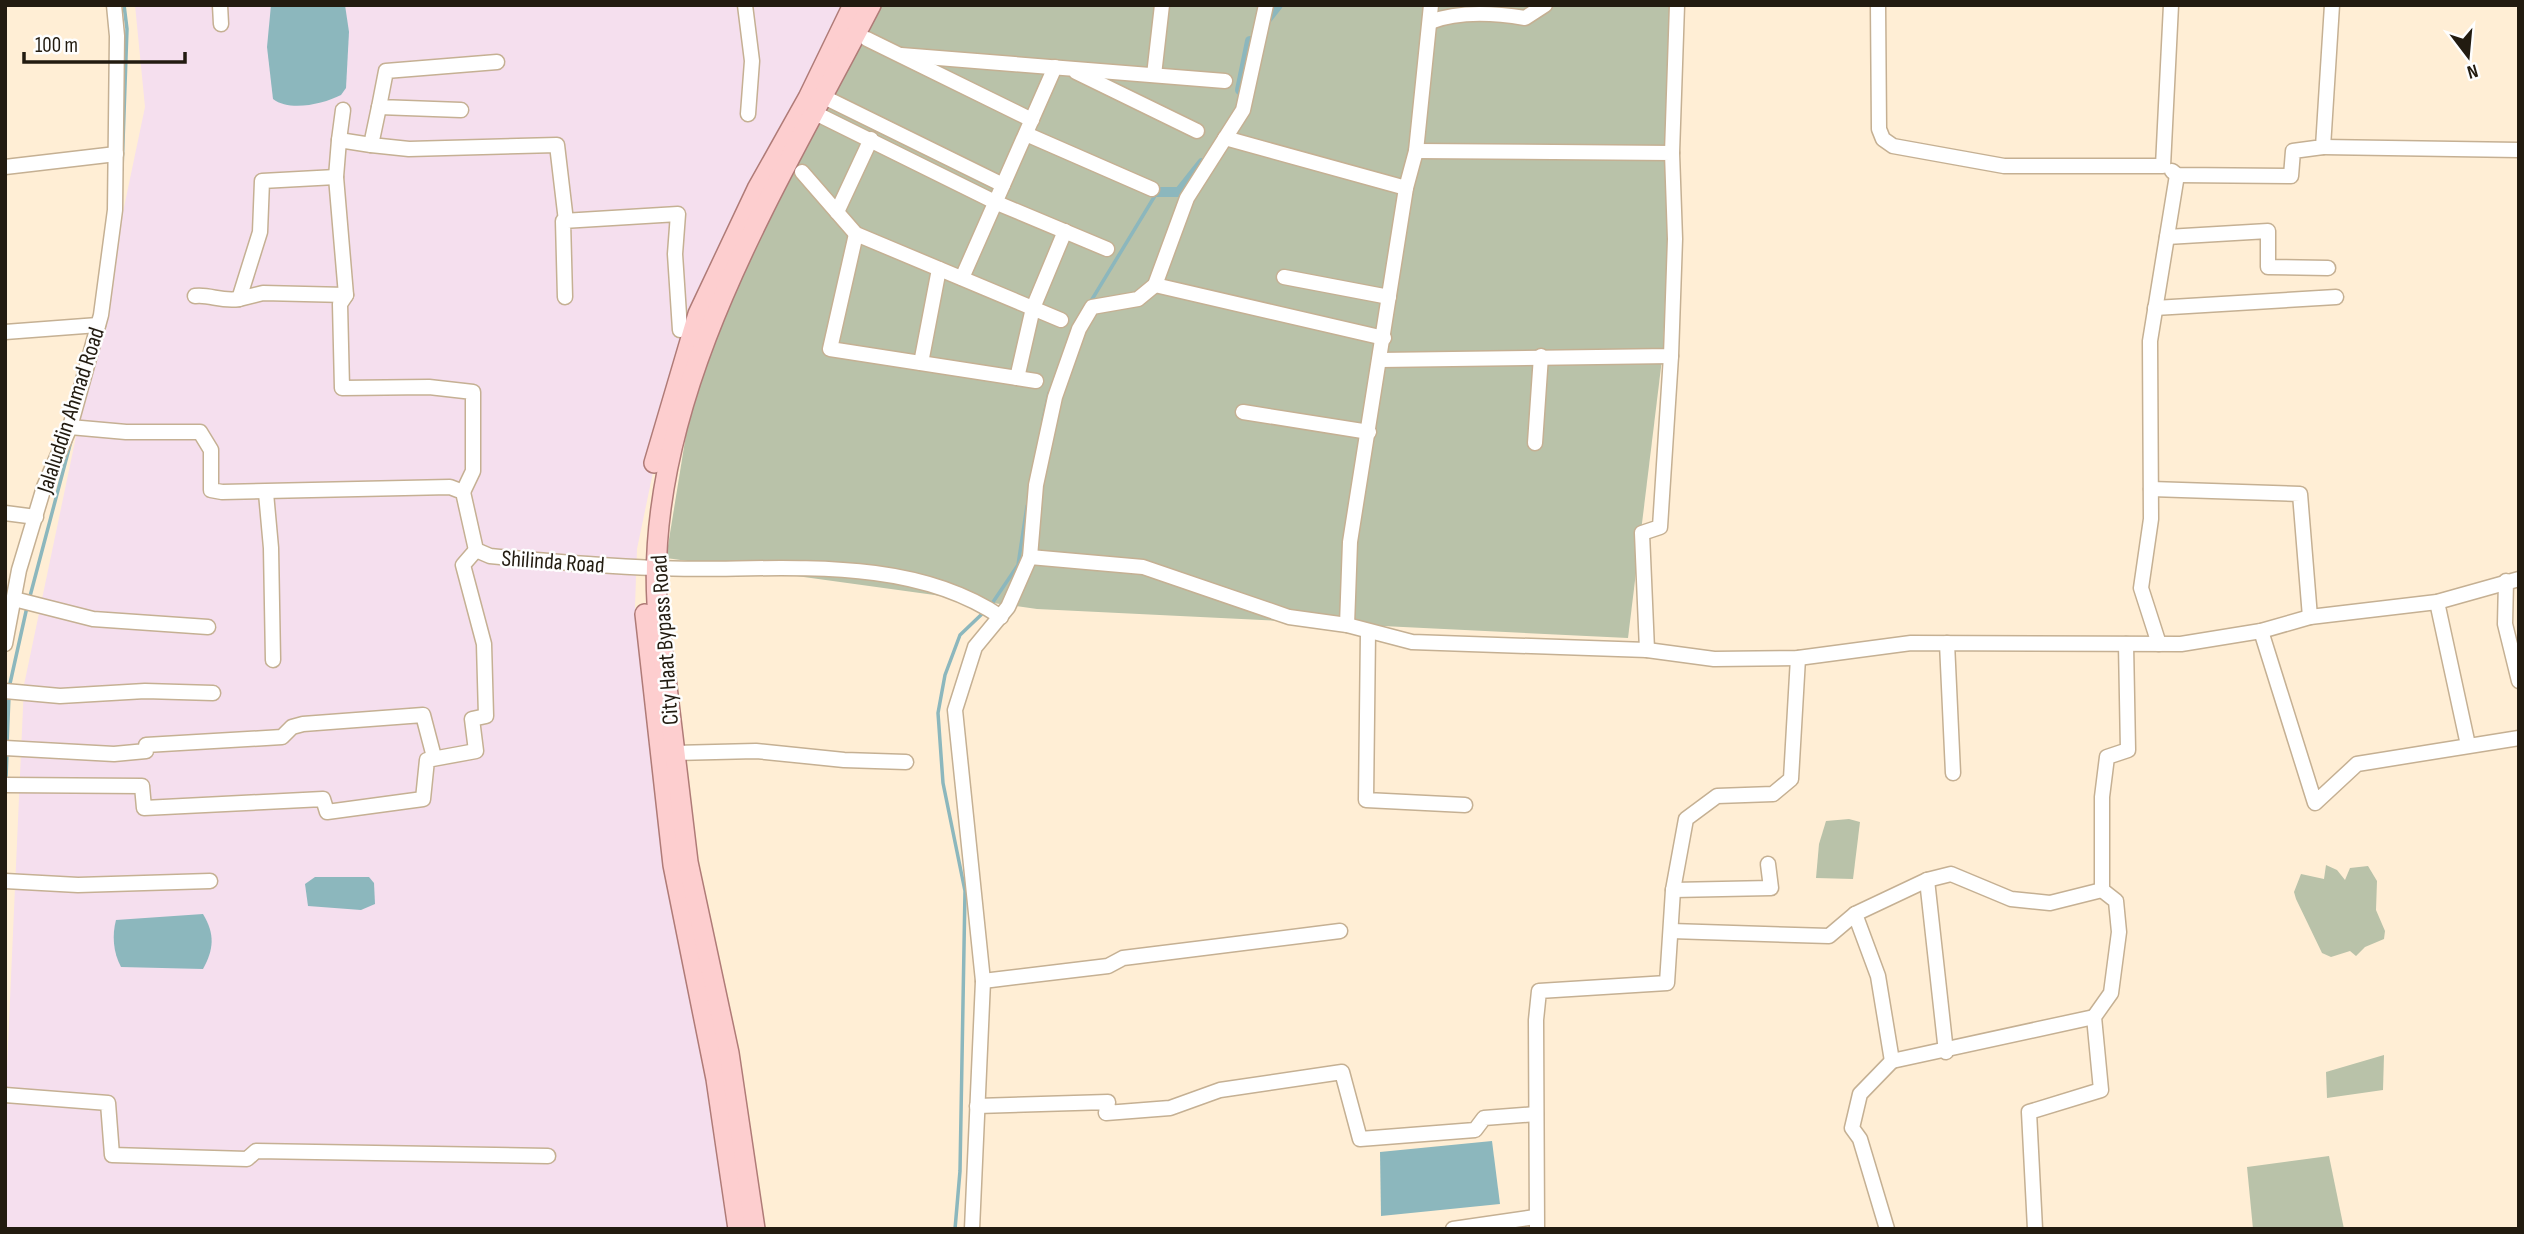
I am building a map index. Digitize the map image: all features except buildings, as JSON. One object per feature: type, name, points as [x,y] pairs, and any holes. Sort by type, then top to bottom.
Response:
[{"type":"main road","name":"City Haat Bypass Road","points":[[738,1229],[716,1079],[673,864],[648,658],[649,568],[646,514],[654,464],[698,314],[757,189],[808,98],[853,5]]},
{"type":"main road","name":"City Haat Bypass Road","points":[[755,1229],[729,1053],[688,862],[649,568],[667,467],[712,320],[871,5]]},
{"type":"street","name":"Jalaluddin Ahmad Road","points":[[5,644],[36,517],[69,427],[98,325],[115,210],[117,36],[114,5]]},
{"type":"street","points":[[220,5],[221,24]]},
{"type":"street","points":[[745,5],[751,53],[748,114]]},
{"type":"street","points":[[1154,75],[1162,5]]},
{"type":"street","points":[[972,1229],[983,981],[955,710],[975,647],[999,616],[1030,557],[1035,485],[1052,409],[1079,329],[1092,307],[1138,299],[1155,285],[1187,198],[1243,110],[1266,5]]},
{"type":"street","points":[[1347,625],[1350,542],[1406,188],[1416,151],[1431,5]]},
{"type":"street","points":[[1430,22],[1449,15],[1504,14],[1519,11],[1525,18],[1545,5]]},
{"type":"street","points":[[1647,650],[1642,533],[1660,527],[1675,239],[1672,152],[1677,5]]},
{"type":"street","points":[[1878,5],[1879,129],[1883,139],[1894,146],[2004,166],[2163,166],[2177,175],[2291,176],[2293,151],[2323,146],[2519,150]]},
{"type":"street","points":[[2163,166],[2171,5]]},
{"type":"street","points":[[2323,146],[2332,5]]},
{"type":"street","points":[[867,39],[901,55],[1029,127],[1152,189]]},
{"type":"street","points":[[901,55],[1225,80]]},
{"type":"street","points":[[371,145],[386,71],[497,62]]},
{"type":"street","points":[[962,278],[1029,127],[1062,68]]},
{"type":"street","points":[[1062,68],[1197,131]]},
{"type":"street","points":[[820,105],[871,139],[996,202],[1107,248]]},
{"type":"street","points":[[820,105],[1003,186]]},
{"type":"street","points":[[379,107],[461,110]]},
{"type":"street","points":[[69,427],[125,432],[200,432],[211,450],[211,490],[266,493],[450,487],[463,492],[473,471],[473,392],[429,387],[342,388],[340,304],[346,295],[336,177],[343,110]]},
{"type":"street","points":[[1225,138],[1406,188]]},
{"type":"street","points":[[837,212],[871,139]]},
{"type":"street","points":[[339,140],[409,149],[557,145],[566,221]]},
{"type":"street","points":[[1416,151],[1672,152]]},
{"type":"street","points":[[5,167],[116,154]]},
{"type":"street","points":[[802,172],[856,234],[1061,320]]},
{"type":"street","points":[[2159,644],[2141,588],[2151,519],[2150,341],[2177,175]]},
{"type":"street","points":[[239,299],[260,232],[262,181],[336,177]]},
{"type":"street","points":[[565,297],[563,221],[678,214],[675,254],[680,330]]},
{"type":"street","points":[[1017,378],[1033,308],[1065,231]]},
{"type":"street","points":[[2167,237],[2268,231],[2268,267],[2328,268]]},
{"type":"street","points":[[856,234],[830,349],[1036,381]]},
{"type":"street","points":[[921,363],[939,269]]},
{"type":"street","points":[[1284,277],[1389,297]]},
{"type":"street","points":[[1155,285],[1384,338]]},
{"type":"street","points":[[195,296],[206,294],[216,300],[239,299],[263,293],[346,295]]},
{"type":"street","points":[[2155,308],[2336,298]]},
{"type":"street","points":[[5,332],[98,325]]},
{"type":"street","points":[[1535,443],[1541,356]]},
{"type":"street","points":[[1380,360],[1671,356]]},
{"type":"street","points":[[1243,412],[1369,432]]},
{"type":"street","points":[[2151,489],[2300,494],[2310,617]]},
{"type":"street","name":"Shilinda Road","points":[[463,492],[476,550],[499,557],[649,568],[812,567],[883,576],[947,590],[999,616]]},
{"type":"street","points":[[266,493],[271,548],[273,660]]},
{"type":"street","points":[[5,513],[36,517]]},
{"type":"street","points":[[5,785],[142,786],[144,808],[323,799],[327,813],[423,799],[427,760],[476,751],[472,719],[486,716],[484,644],[463,565],[476,550]]},
{"type":"street","points":[[1030,557],[1143,567],[1289,617],[1347,625],[1412,642],[1647,650],[1714,659],[1798,658],[1910,643],[2181,644],[2261,631],[2310,617],[2437,602],[2512,580],[2505,624],[2519,681]]},
{"type":"street","points":[[14,599],[93,619],[208,627]]},
{"type":"street","points":[[2437,602],[2468,745]]},
{"type":"street","points":[[2261,631],[2315,803],[2357,764],[2519,738]]},
{"type":"street","points":[[1368,632],[1366,800],[1465,805]]},
{"type":"street","points":[[1947,643],[1953,773]]},
{"type":"street","points":[[2102,890],[2102,797],[2106,757],[2129,750],[2126,643]]},
{"type":"street","points":[[1452,1229],[1536,1223],[1535,1114],[1539,990],[1667,983],[1673,890],[1686,819],[1717,796],[1773,794],[1791,779],[1798,658]]},
{"type":"street","points":[[5,691],[60,696],[145,691],[212,693]]},
{"type":"street","points":[[5,748],[114,754],[146,751],[146,745],[282,737],[292,727],[303,724],[423,715],[434,757]]},
{"type":"street","points":[[674,753],[756,751],[857,761],[905,762]]},
{"type":"street","points":[[1673,890],[1771,888],[1768,864]]},
{"type":"street","points":[[1671,931],[1829,936],[1855,914],[1927,880],[1951,874],[2011,899],[2050,904],[2102,890]]},
{"type":"street","points":[[1927,880],[1946,1052]]},
{"type":"street","points":[[5,881],[78,885],[210,881]]},
{"type":"street","points":[[2035,1229],[2029,1112],[2101,1090],[2094,1017],[2111,993],[2119,932],[2116,901],[2102,890]]},
{"type":"street","points":[[1855,914],[1878,976],[1892,1061]]},
{"type":"street","points":[[983,981],[1108,965],[1123,958],[1340,931]]},
{"type":"street","points":[[1887,1229],[1860,1139],[1852,1128],[1860,1094],[1892,1061],[1946,1052],[2094,1017]]},
{"type":"street","points":[[977,1106],[1108,1102],[1106,1113],[1135,1112],[1170,1108],[1220,1090],[1342,1072],[1360,1139],[1475,1130],[1484,1118],[1535,1114]]},
{"type":"street","points":[[5,1095],[108,1102],[112,1155],[247,1159],[256,1151],[548,1156]]},
{"type":"shaded area","points":[[135,5],[843,5],[676,362],[637,549],[635,606],[669,859],[739,1229],[5,1229],[5,1113],[24,685],[145,107]]},
{"type":"green space","points":[[871,5],[1677,5],[1663,351],[1628,638],[1037,609],[666,558],[697,367]]},
{"type":"green space","points":[[1849,819],[1860,822],[1853,879],[1816,878],[1819,844],[1826,821]]},
{"type":"green space","points":[[2326,865],[2337,870],[2345,880],[2350,868],[2368,866],[2377,881],[2376,910],[2385,931],[2384,939],[2365,947],[2356,956],[2350,951],[2331,957],[2322,953],[2296,899],[2294,892],[2301,874],[2324,879]]},
{"type":"green space","points":[[2384,1055],[2383,1090],[2327,1098],[2326,1072]]},
{"type":"green space","points":[[2329,1156],[2344,1229],[2253,1229],[2247,1167]]},
{"type":"water","points":[[271,5],[345,5],[349,32],[346,88],[341,95],[316,104],[297,106],[273,99],[267,47]]},
{"type":"water","points":[[315,877],[369,877],[374,883],[375,904],[361,910],[308,906],[305,884]]},
{"type":"water","points":[[203,914],[210,928],[212,942],[203,969],[121,967],[114,944],[116,920]]},
{"type":"water","points":[[1492,1141],[1500,1204],[1381,1216],[1380,1152]]},
{"type":"waterway","points":[[122,170],[127,29],[124,5]]},
{"type":"waterway","points":[[1263,24],[1278,5]]},
{"type":"waterway","points":[[1240,90],[1250,41]]},
{"type":"waterway","points":[[1157,192],[1179,192],[1202,163]]},
{"type":"waterway","points":[[1091,301],[1156,194]]},
{"type":"waterway","points":[[1043,420],[1049,393]]},
{"type":"waterway","points":[[29,600],[71,441]]},
{"type":"waterway","points":[[991,605],[1018,565],[1027,506]]},
{"type":"waterway","points":[[9,688],[27,607]]},
{"type":"waterway","points":[[955,1229],[960,1171],[965,891],[943,783],[938,713],[945,675],[960,635],[983,613]]},
{"type":"waterway","points":[[7,744],[9,696]]},
{"type":"waterway","points":[[6,779],[7,752]]}]
